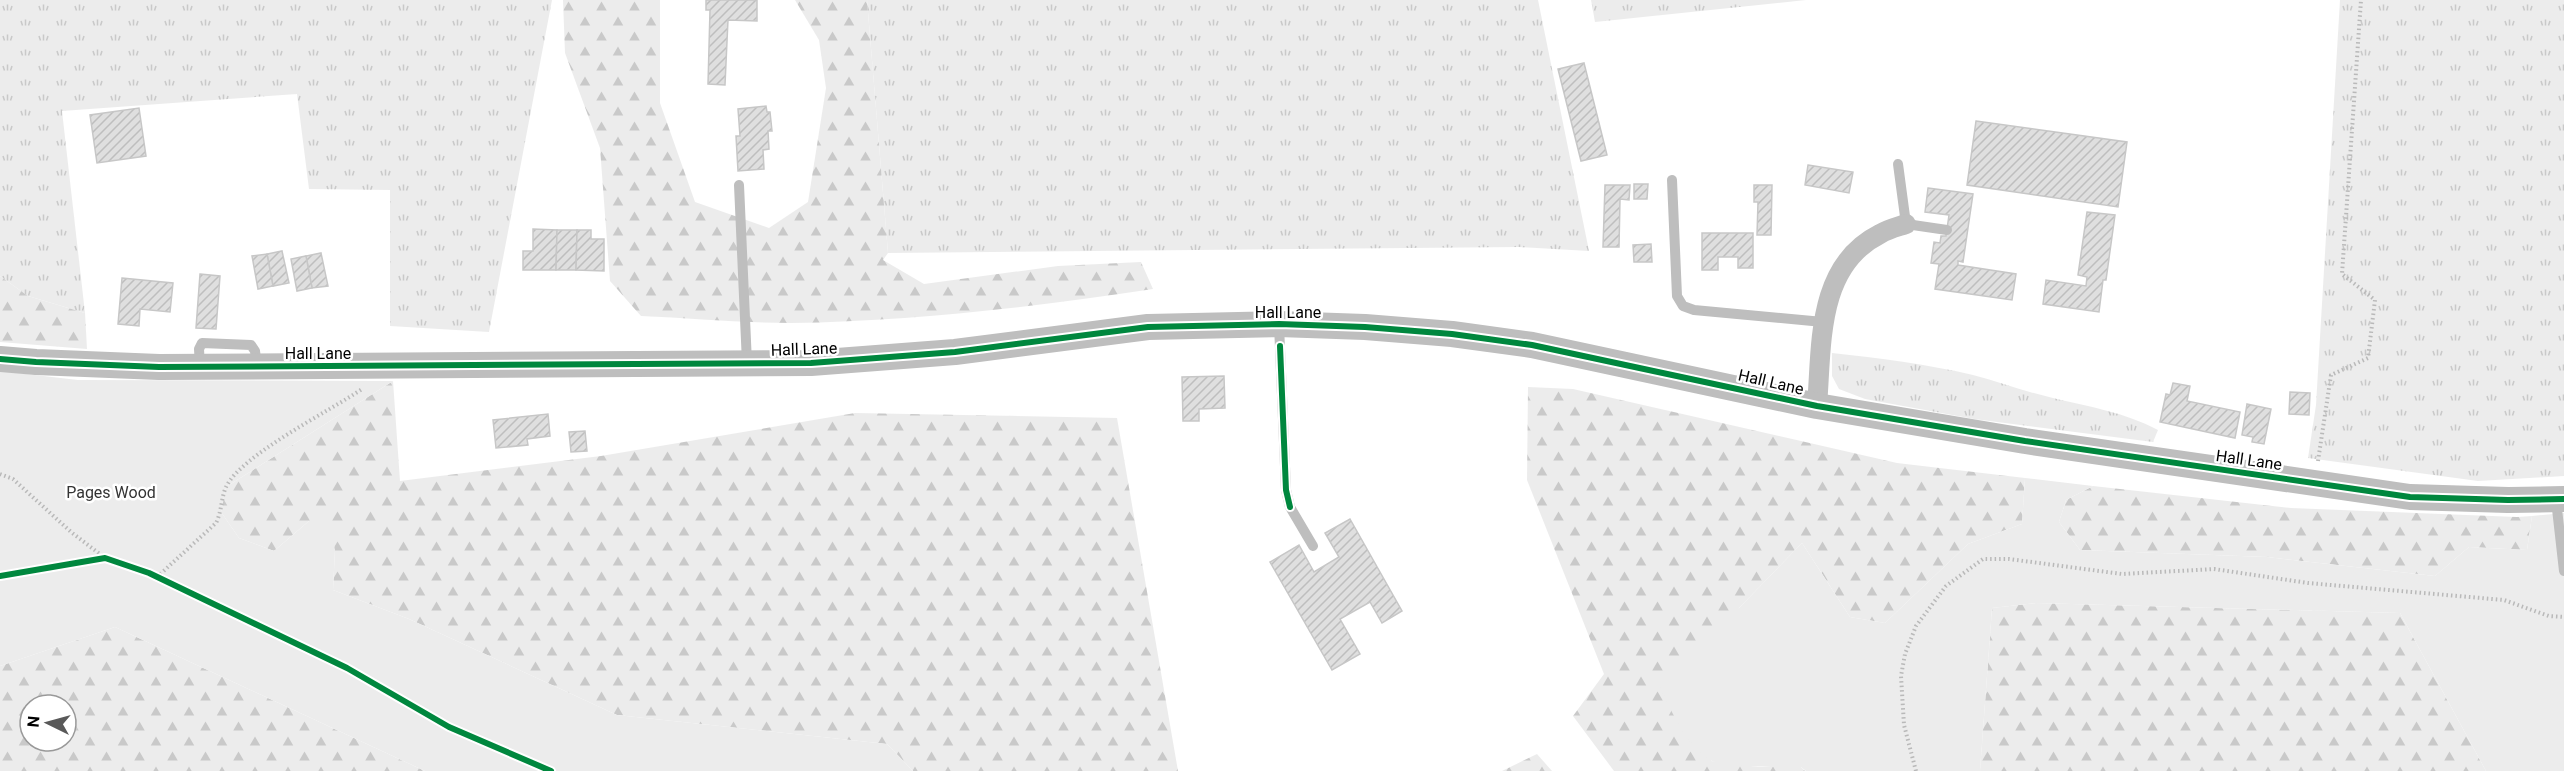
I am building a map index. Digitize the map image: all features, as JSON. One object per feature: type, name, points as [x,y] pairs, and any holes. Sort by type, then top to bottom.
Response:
[{"type":"street","points":[[1817,406],[1823,322],[1831,289],[1842,266],[1879,234],[1906,224]]},
{"type":"street","name":"Hall Lane","points":[[0,358],[101,365],[200,367],[747,364],[882,359],[1148,327],[1279,324],[1365,327],[1452,334],[1532,345],[1817,406],[2025,441],[2410,497],[2560,499]]},
{"type":"lane","points":[[1898,164],[1906,224],[1947,230]]},
{"type":"lane","points":[[1672,180],[1677,296],[1683,306],[1694,310],[1823,322]]},
{"type":"lane","points":[[739,185],[747,364]]},
{"type":"lane","points":[[1279,324],[1286,490],[1290,507],[1313,546]]},
{"type":"lane","points":[[2560,499],[2564,572]]},
{"type":"path","points":[[2317,468],[2331,375],[2368,358],[2375,300],[2342,274],[2361,0]]},
{"type":"path","points":[[157,577],[216,523],[221,512],[226,487],[242,465],[373,381],[374,366]]},
{"type":"path","points":[[0,474],[13,480],[71,532],[105,558],[116,562]]},
{"type":"path","points":[[94,560],[105,558]]},
{"type":"path","points":[[1916,771],[1904,725],[1901,676],[1905,654],[1916,626],[1946,586],[1983,559],[2009,559],[2122,574],[2214,569],[2308,583],[2504,600],[2549,616],[2564,616]]},
{"type":"path","points":[[149,573],[168,582]]},
{"type":"green space","points":[[0,0],[552,0],[489,332],[390,326],[390,190],[309,189],[297,94],[62,111],[85,313],[28,296],[0,276]]},
{"type":"green space","points":[[563,0],[660,0],[660,103],[695,202],[769,228],[808,202],[826,88],[819,40],[795,0],[867,0],[888,253],[883,260],[924,284],[1058,266],[1141,262],[1153,289],[1018,307],[836,322],[772,323],[641,316],[610,281],[600,148],[565,53]]},
{"type":"green space","points":[[867,0],[1538,0],[1589,251],[1519,247],[888,253]]},
{"type":"green space","points":[[1591,0],[1806,0],[1595,22]]},
{"type":"green space","points":[[2340,0],[2564,0],[2564,476],[2478,481],[2308,458],[2316,405]]},
{"type":"green space","points":[[0,276],[28,296],[85,313],[87,349],[0,342]]},
{"type":"green space","points":[[1832,353],[1902,362],[1973,375],[2043,396],[2120,414],[2158,430],[2153,442],[1974,419],[1865,399],[1839,389],[1832,376]]},
{"type":"green space","name":"Pages Wood","points":[[0,371],[78,380],[393,381],[226,487],[221,512],[239,538],[274,551],[309,521],[329,518],[335,550],[333,590],[409,619],[617,715],[887,744],[913,771],[425,771],[115,627],[0,666]]},
{"type":"green space","points":[[393,381],[400,481],[601,456],[855,413],[1117,418],[1178,771],[913,771],[887,744],[617,715],[409,619],[333,590],[335,550],[309,521],[274,551],[239,538],[221,512],[226,487]]},
{"type":"green space","points":[[1528,387],[1573,389],[1897,463],[2025,478],[2022,524],[1968,544],[1885,623],[1850,617],[1802,543],[1739,608],[1711,761],[1758,767],[1801,767],[1805,771],[1614,771],[1573,716],[1604,674],[1527,480]]},
{"type":"green space","points":[[2025,478],[2093,486],[2066,500],[2059,522],[2080,550],[2267,557],[2435,576],[2469,547],[2527,550],[2532,516],[2564,513],[2564,771],[2486,771],[2400,613],[2036,603],[1992,608],[1980,771],[1806,771],[1801,767],[1740,766],[1710,760],[1685,735],[1657,681],[1739,608],[1802,543],[1850,617],[1885,623],[1968,544],[2022,524]]},
{"type":"green space","points":[[2093,486],[2291,508],[2532,516],[2527,550],[2469,547],[2435,576],[2267,557],[2080,550],[2059,522],[2066,500]]},
{"type":"green space","points":[[2036,603],[2400,613],[2486,771],[1980,771],[1992,608]]},
{"type":"green space","points":[[115,627],[425,771],[0,771],[0,666]]},
{"type":"green space","points":[[1537,754],[1552,771],[1502,771]]},
{"type":"building","points":[[706,0],[757,0],[757,21],[728,20],[725,85],[708,84],[710,10],[706,10]]},
{"type":"building","points":[[1584,63],[1607,155],[1581,161],[1558,69]]},
{"type":"building","points":[[766,106],[767,112],[770,112],[772,131],[768,131],[769,149],[763,150],[764,169],[738,171],[736,136],[740,136],[738,109]]},
{"type":"building","points":[[139,108],[146,156],[97,163],[90,115]]},
{"type":"building","points":[[1976,121],[2127,142],[2118,207],[1967,185]]},
{"type":"building","points":[[1808,165],[1853,172],[1849,193],[1805,185]]},
{"type":"building","points":[[1634,184],[1648,184],[1647,199],[1634,199]]},
{"type":"building","points":[[1605,185],[1630,185],[1629,200],[1620,199],[1619,247],[1603,247]]},
{"type":"building","points":[[1754,185],[1772,185],[1771,235],[1757,235],[1758,202],[1754,202]]},
{"type":"building","points":[[1928,188],[1973,194],[1963,262],[1958,261],[1958,265],[2016,274],[2012,300],[1935,289],[1939,264],[1931,263],[1934,242],[1940,243],[1941,236],[1946,236],[1949,215],[1925,212]]},
{"type":"building","points":[[2087,212],[2115,215],[2099,312],[2043,304],[2046,280],[2086,286],[2087,277],[2078,275]]},
{"type":"building","points":[[533,229],[557,230],[556,270],[523,270],[523,251],[533,251]]},
{"type":"building","points":[[557,230],[577,230],[576,270],[556,270]]},
{"type":"building","points":[[577,230],[591,230],[591,239],[604,239],[604,271],[576,270]]},
{"type":"building","points":[[1702,233],[1753,233],[1753,268],[1738,268],[1738,257],[1718,257],[1718,270],[1702,270]]},
{"type":"building","points":[[1651,244],[1652,262],[1634,262],[1633,245]]},
{"type":"building","points":[[282,251],[289,283],[273,286],[267,254]]},
{"type":"building","points":[[321,253],[328,286],[312,288],[306,256]]},
{"type":"building","points":[[267,254],[273,286],[258,289],[252,256]]},
{"type":"building","points":[[306,256],[312,288],[297,291],[291,259]]},
{"type":"building","points":[[200,274],[220,276],[216,329],[196,328]]},
{"type":"building","points":[[122,278],[173,283],[170,312],[140,309],[139,326],[118,324]]},
{"type":"building","points":[[1224,376],[1225,408],[1199,409],[1199,421],[1183,421],[1182,377]]},
{"type":"building","points":[[2173,383],[2190,386],[2187,401],[2240,412],[2235,438],[2160,422],[2166,394],[2170,395]]},
{"type":"building","points":[[2290,392],[2310,393],[2309,415],[2289,414]]},
{"type":"building","points":[[2247,404],[2271,409],[2264,444],[2252,442],[2253,437],[2242,435]]},
{"type":"building","points":[[548,414],[550,436],[527,439],[528,445],[496,448],[493,420]]},
{"type":"building","points":[[585,431],[587,451],[571,452],[569,432]]},
{"type":"building","points":[[1350,519],[1402,611],[1382,623],[1370,602],[1340,619],[1360,654],[1332,670],[1270,562],[1299,545],[1314,572],[1339,557],[1325,533]]},
{"type":"cycle path","points":[[0,359],[159,367],[811,363],[955,352],[1148,327],[1279,324],[1365,327],[1452,334],[1532,345],[1817,406],[2025,441],[2410,497],[2564,499]]},
{"type":"cycle path","points":[[1280,346],[1286,490],[1290,507]]},
{"type":"cycle path","points":[[0,576],[105,558],[149,573],[347,668],[449,727],[551,771]]}]
